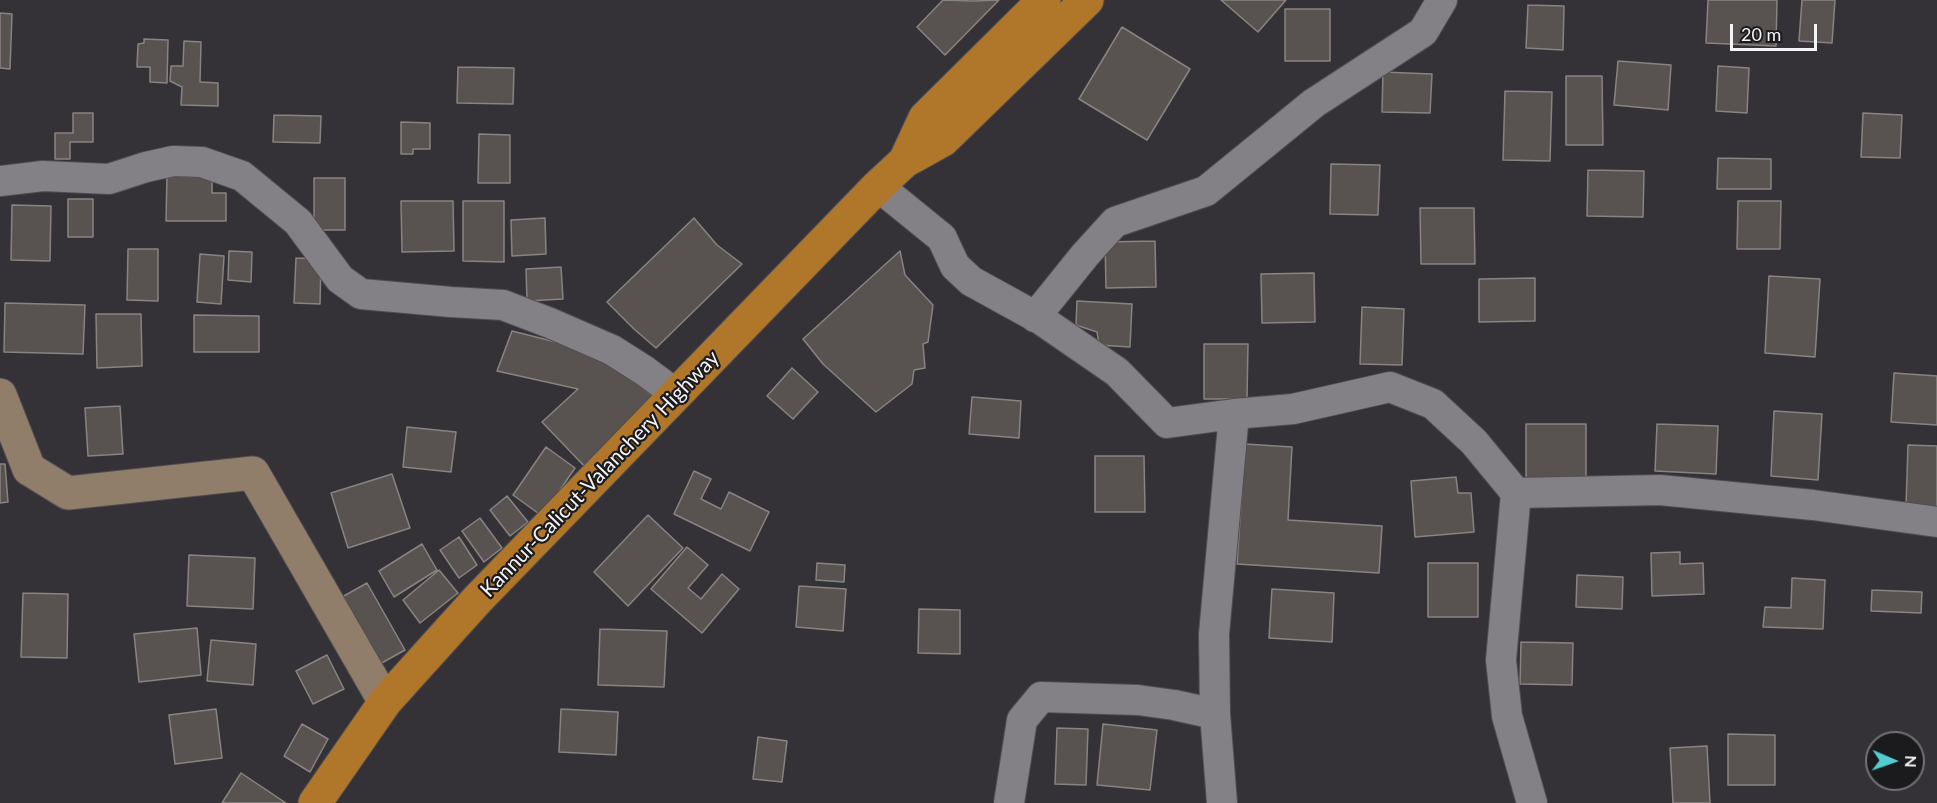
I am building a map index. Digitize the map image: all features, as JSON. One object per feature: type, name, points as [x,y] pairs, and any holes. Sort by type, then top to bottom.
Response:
[{"type":"highway","name":"Kannur-Calicut-Valanchery Highway","points":[[904,161],[925,118],[1044,0]]},
{"type":"highway","name":"Kannur-Calicut-Valanchery Highway","points":[[315,803],[385,702],[477,600],[878,186],[904,161],[943,140],[1088,0]]},
{"type":"street","points":[[1035,318],[1085,255],[1115,222],[1206,191],[1314,104],[1423,32],[1442,0]]},
{"type":"street","points":[[0,181],[43,176],[109,179],[173,161],[202,162],[242,176],[298,222],[340,279],[360,294],[503,304],[612,350],[676,394]]},
{"type":"street","points":[[878,186],[942,238],[955,266],[971,281],[1035,318],[1117,372],[1167,423],[1293,409],[1390,387],[1433,404],[1474,442],[1516,493],[1501,660],[1507,716],[1532,803]]},
{"type":"street","points":[[0,395],[29,469],[68,493],[253,473],[385,702]]},
{"type":"street","points":[[1222,803],[1215,714],[1214,634],[1234,414]]},
{"type":"street","points":[[1516,493],[1660,490],[1813,505],[1937,522]]},
{"type":"street","points":[[1009,803],[1022,720],[1041,697],[1138,700],[1215,714]]},
{"type":"building","points":[[943,0],[999,0],[945,55],[917,27]]},
{"type":"building","points":[[1221,0],[1286,0],[1258,32]]},
{"type":"building","points":[[1708,0],[1777,0],[1776,46],[1706,43]]},
{"type":"building","points":[[1802,0],[1835,0],[1832,43],[1799,41]]},
{"type":"building","points":[[1528,5],[1564,6],[1563,50],[1526,48]]},
{"type":"building","points":[[1285,9],[1330,9],[1330,61],[1285,61]]},
{"type":"building","points":[[0,13],[12,14],[10,69],[0,68]]},
{"type":"building","points":[[1122,27],[1190,69],[1147,140],[1079,99]]},
{"type":"building","points":[[144,39],[168,40],[167,83],[150,82],[150,67],[137,67],[138,44],[144,43]]},
{"type":"building","points":[[184,41],[201,42],[200,82],[218,83],[218,106],[181,105],[182,87],[170,81],[171,66],[183,66]]},
{"type":"building","points":[[1618,61],[1671,65],[1668,110],[1614,105]]},
{"type":"building","points":[[1718,66],[1749,68],[1747,113],[1716,111]]},
{"type":"building","points":[[458,67],[514,68],[513,104],[457,103]]},
{"type":"building","points":[[1383,72],[1432,74],[1430,113],[1382,112]]},
{"type":"building","points":[[1566,76],[1602,76],[1603,145],[1566,145]]},
{"type":"building","points":[[1505,91],[1552,92],[1550,161],[1503,160]]},
{"type":"building","points":[[73,113],[93,113],[93,142],[70,142],[70,159],[55,159],[55,133],[73,133]]},
{"type":"building","points":[[1863,113],[1902,115],[1900,158],[1861,157]]},
{"type":"building","points":[[274,115],[321,116],[320,143],[273,142]]},
{"type":"building","points":[[401,122],[430,123],[430,149],[413,149],[413,154],[401,154]]},
{"type":"building","points":[[479,134],[510,135],[510,183],[478,183]]},
{"type":"building","points":[[1718,158],[1771,159],[1771,189],[1717,189]]},
{"type":"building","points":[[1331,164],[1380,165],[1378,215],[1330,214]]},
{"type":"building","points":[[1588,170],[1644,171],[1643,217],[1587,216]]},
{"type":"building","points":[[167,176],[212,177],[212,193],[226,193],[226,221],[166,221]]},
{"type":"building","points":[[314,178],[345,178],[345,230],[314,230]]},
{"type":"building","points":[[68,199],[93,199],[93,237],[68,237]]},
{"type":"building","points":[[401,201],[453,201],[454,251],[402,252]]},
{"type":"building","points":[[463,201],[504,201],[504,262],[463,261]]},
{"type":"building","points":[[1738,201],[1781,201],[1780,249],[1737,249]]},
{"type":"building","points":[[12,205],[51,206],[50,261],[11,260]]},
{"type":"building","points":[[1420,208],[1474,208],[1475,264],[1421,264]]},
{"type":"building","points":[[545,218],[546,254],[512,256],[511,220]]},
{"type":"building","points":[[694,218],[717,245],[742,264],[656,348],[607,302]]},
{"type":"building","points":[[1155,241],[1156,287],[1106,288],[1105,242]]},
{"type":"building","points":[[128,249],[158,249],[158,301],[127,300]]},
{"type":"building","points":[[229,251],[252,252],[251,282],[228,280]]},
{"type":"building","points":[[900,251],[905,275],[933,305],[928,342],[923,344],[925,368],[914,370],[912,384],[876,412],[823,364],[803,339]]},
{"type":"building","points":[[200,254],[224,256],[221,304],[197,302]]},
{"type":"building","points":[[296,258],[321,259],[320,304],[294,303]]},
{"type":"building","points":[[561,267],[563,299],[527,301],[526,269]]},
{"type":"building","points":[[1314,273],[1315,322],[1262,323],[1261,274]]},
{"type":"building","points":[[1769,276],[1820,279],[1815,357],[1765,353]]},
{"type":"building","points":[[1535,278],[1535,321],[1479,322],[1479,279]]},
{"type":"building","points":[[1077,301],[1132,304],[1130,347],[1099,345],[1097,332],[1076,325]]},
{"type":"building","points":[[5,303],[85,305],[83,354],[4,352]]},
{"type":"building","points":[[1362,307],[1404,309],[1402,365],[1360,364]]},
{"type":"building","points":[[96,314],[141,314],[142,366],[97,368]]},
{"type":"building","points":[[194,315],[259,316],[259,352],[194,352]]},
{"type":"building","points":[[512,331],[600,353],[655,398],[588,470],[542,422],[578,389],[497,371]]},
{"type":"building","points":[[1204,344],[1248,344],[1247,399],[1204,399]]},
{"type":"building","points":[[792,368],[818,392],[793,419],[767,396]]},
{"type":"building","points":[[1894,373],[1937,376],[1937,425],[1891,422]]},
{"type":"building","points":[[972,397],[1021,401],[1019,438],[969,434]]},
{"type":"building","points":[[120,406],[123,454],[88,456],[85,408]]},
{"type":"building","points":[[1774,411],[1822,414],[1818,480],[1771,476]]},
{"type":"building","points":[[1526,424],[1586,424],[1586,478],[1526,478]]},
{"type":"building","points":[[1657,424],[1718,426],[1716,474],[1655,471]]},
{"type":"building","points":[[407,427],[456,432],[451,472],[403,467]]},
{"type":"building","points":[[1245,444],[1292,447],[1288,520],[1382,526],[1379,573],[1237,564]]},
{"type":"building","points":[[1908,445],[1937,446],[1937,507],[1906,506]]},
{"type":"building","points":[[546,447],[575,468],[542,516],[513,495]]},
{"type":"building","points":[[1095,456],[1144,456],[1145,512],[1095,512]]},
{"type":"building","points":[[0,464],[5,464],[8,502],[0,503]]},
{"type":"building","points":[[694,471],[711,479],[701,499],[721,509],[729,492],[769,512],[750,551],[674,514]]},
{"type":"building","points":[[392,474],[410,528],[348,548],[331,493]]},
{"type":"building","points":[[1456,477],[1458,493],[1471,493],[1474,532],[1415,537],[1411,481]]},
{"type":"building","points":[[507,496],[528,522],[510,536],[490,510]]},
{"type":"building","points":[[648,515],[683,548],[628,606],[594,572]]},
{"type":"building","points":[[480,518],[502,548],[484,562],[462,531]]},
{"type":"building","points":[[459,537],[477,565],[459,578],[440,550]]},
{"type":"building","points":[[422,544],[437,570],[394,597],[379,571]]},
{"type":"building","points":[[687,547],[708,565],[688,588],[701,599],[722,574],[739,589],[702,633],[651,589]]},
{"type":"building","points":[[1680,552],[1680,564],[1703,563],[1704,594],[1652,596],[1651,553]]},
{"type":"building","points":[[189,555],[255,558],[253,609],[187,606]]},
{"type":"building","points":[[817,563],[845,565],[844,582],[816,580]]},
{"type":"building","points":[[1428,563],[1478,563],[1478,617],[1428,617]]},
{"type":"building","points":[[439,570],[458,593],[420,623],[403,600]]},
{"type":"building","points":[[1577,575],[1623,577],[1622,609],[1576,607]]},
{"type":"building","points":[[1792,578],[1825,580],[1823,629],[1763,627],[1765,607],[1791,608]]},
{"type":"building","points":[[367,583],[405,650],[380,664],[342,597]]},
{"type":"building","points":[[799,586],[846,589],[843,631],[796,627]]},
{"type":"building","points":[[1272,589],[1334,593],[1332,642],[1269,638]]},
{"type":"building","points":[[1872,590],[1922,592],[1921,613],[1871,611]]},
{"type":"building","points":[[23,593],[68,594],[67,658],[21,657]]},
{"type":"building","points":[[919,609],[960,610],[960,654],[918,653]]},
{"type":"building","points":[[197,628],[201,675],[139,682],[134,634]]},
{"type":"building","points":[[600,629],[667,631],[664,687],[598,685]]},
{"type":"building","points":[[211,640],[256,644],[253,685],[207,681]]},
{"type":"building","points":[[1521,642],[1573,643],[1572,685],[1520,684]]},
{"type":"building","points":[[327,655],[344,689],[313,704],[296,671]]},
{"type":"building","points":[[216,709],[222,758],[175,764],[169,715]]},
{"type":"building","points":[[561,709],[618,712],[616,755],[559,752]]},
{"type":"building","points":[[302,724],[328,739],[310,772],[284,756]]},
{"type":"building","points":[[1103,724],[1157,730],[1150,790],[1097,785]]},
{"type":"building","points":[[1057,728],[1088,729],[1086,785],[1055,784]]},
{"type":"building","points":[[1728,734],[1775,735],[1775,785],[1728,785]]},
{"type":"building","points":[[758,737],[787,741],[782,782],[753,779]]},
{"type":"building","points":[[1707,746],[1710,803],[1673,803],[1670,748]]},
{"type":"building","points":[[241,773],[286,803],[222,803]]}]
